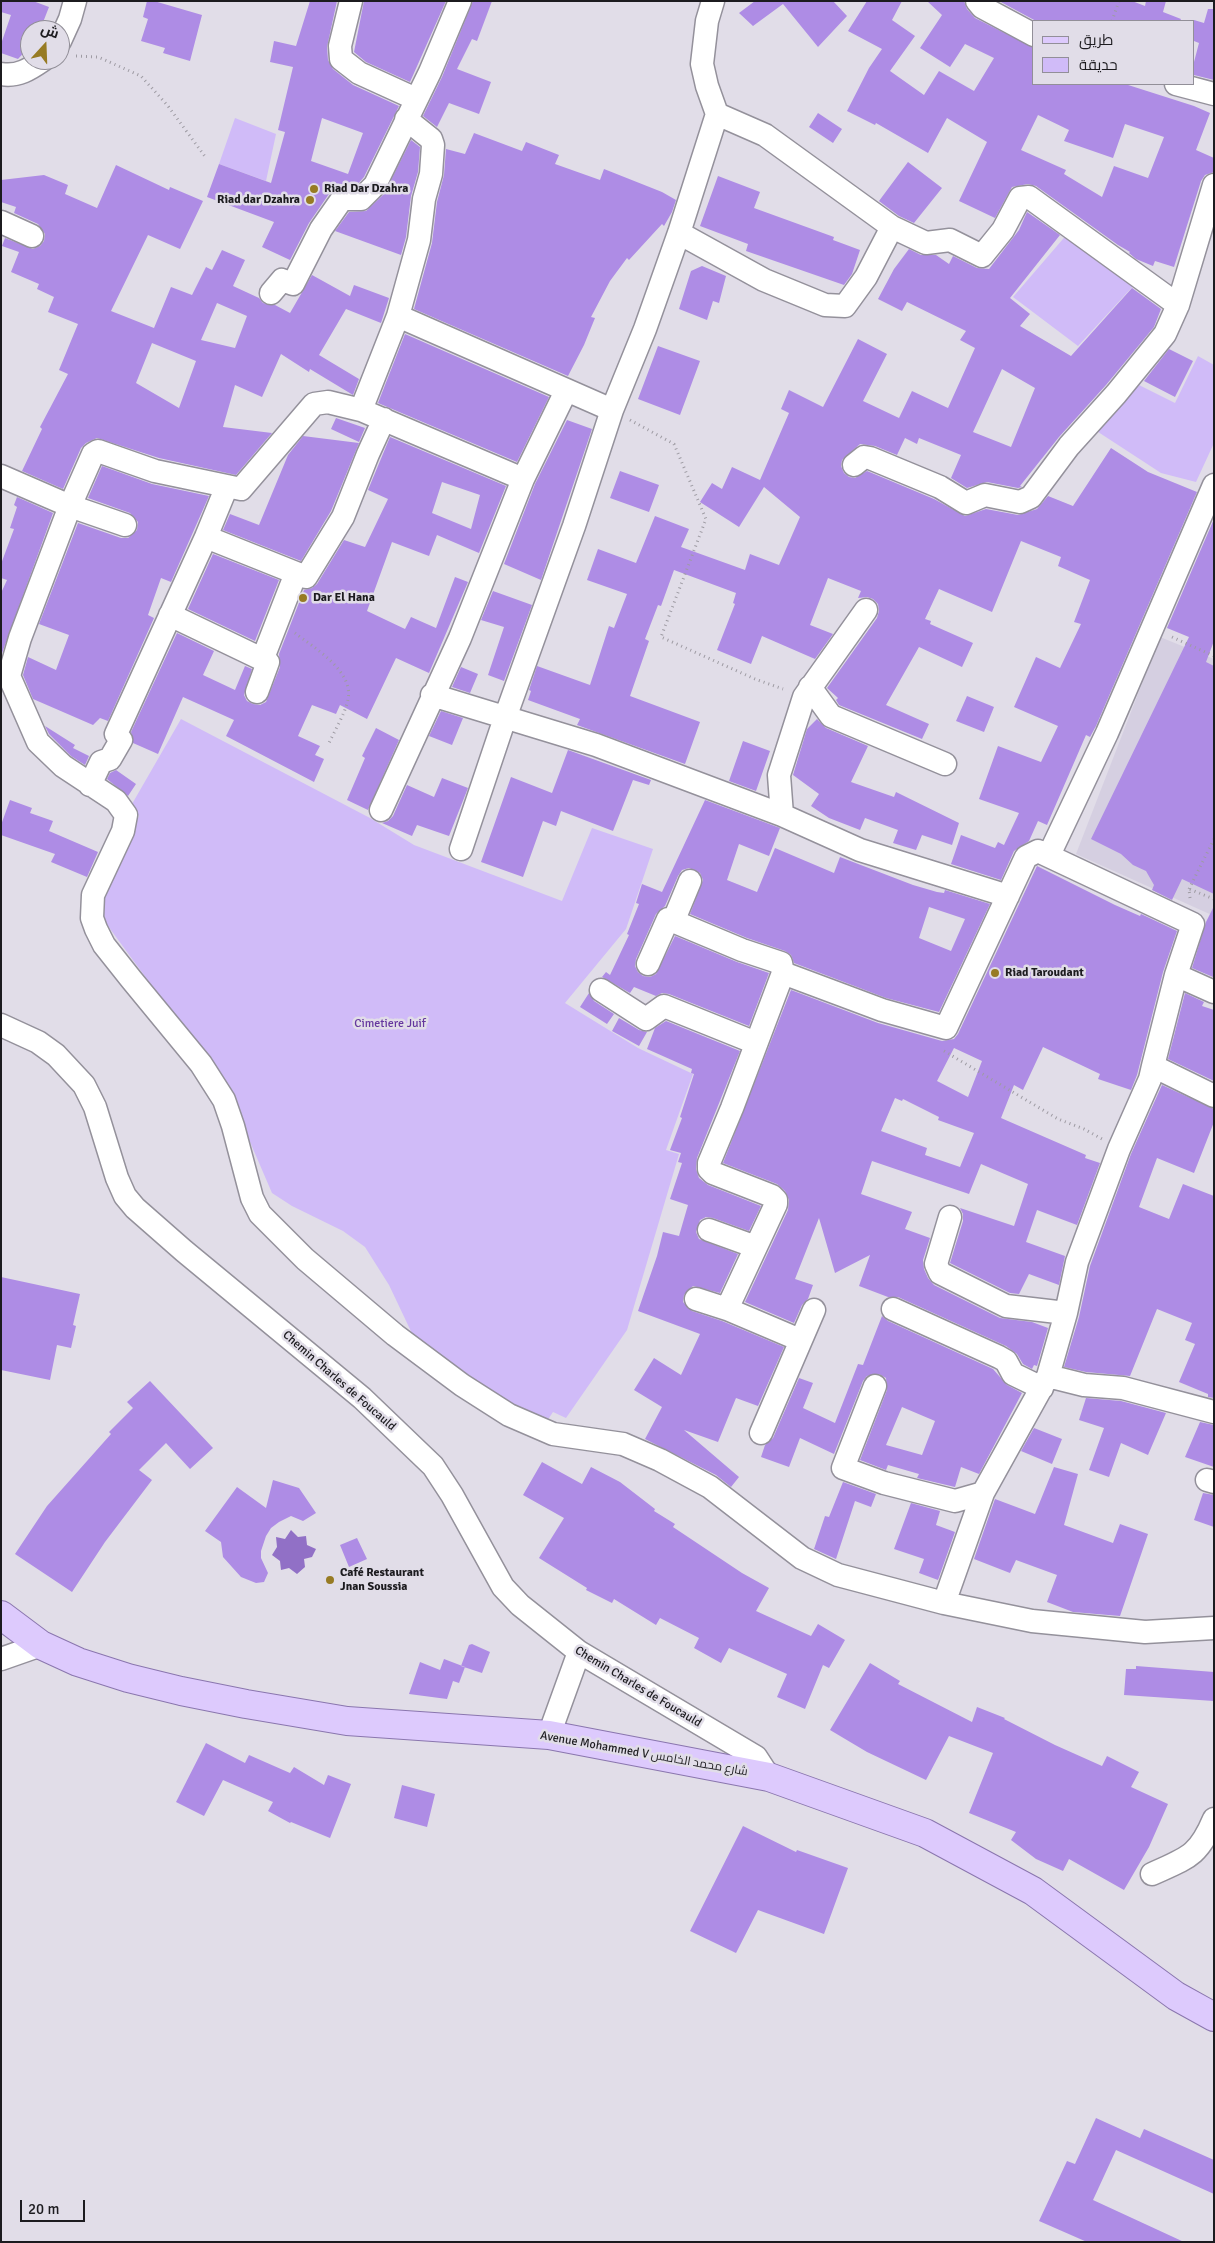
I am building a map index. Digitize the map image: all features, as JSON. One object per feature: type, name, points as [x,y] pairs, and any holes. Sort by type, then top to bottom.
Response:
[{"type":"main road","name":"Avenue Mohammed V شارع محمد الخامس","points":[[1,1615],[41,1645],[78,1662],[128,1678],[246,1704],[347,1721],[549,1735],[768,1777],[925,1833],[1033,1891],[1176,1996],[1214,2017]]},
{"type":"street","points":[[70,20],[76,1]]},
{"type":"street","points":[[351,1],[340,46],[341,59],[359,73],[416,99]]},
{"type":"street","points":[[271,293],[282,280],[293,284],[317,237],[342,199],[361,199],[371,191],[416,99],[460,1]]},
{"type":"street","points":[[462,849],[505,718],[574,526],[612,410],[645,329],[679,233],[717,114],[707,86],[702,64],[707,21],[713,1]]},
{"type":"street","points":[[977,1],[982,7],[1032,34]]},
{"type":"street","points":[[1,74],[10,75],[27,70]]},
{"type":"street","points":[[1180,85],[1214,94]]},
{"type":"street","points":[[717,114],[765,135],[892,227],[926,243],[950,240],[982,256],[1002,230],[1020,198],[1024,196],[1029,198],[1178,305]]},
{"type":"street","points":[[361,410],[398,316],[419,240],[424,199],[431,174],[433,155],[431,139],[406,119]]},
{"type":"street","points":[[854,465],[864,457],[870,458],[940,487],[966,503],[985,495],[1020,502],[1031,498],[1069,446],[1116,394],[1165,334],[1178,305],[1214,186]]},
{"type":"street","points":[[1,222],[32,236]]},
{"type":"street","points":[[679,233],[764,280],[825,305],[846,306],[866,277],[892,227]]},
{"type":"street","points":[[398,316],[612,410]]},
{"type":"street","points":[[381,810],[460,638],[523,479],[566,391]]},
{"type":"street","points":[[523,479],[361,410],[328,402],[314,404],[241,489],[155,471],[98,451],[93,454],[11,636],[10,698],[38,742],[63,766],[116,801],[126,815],[123,831],[93,895],[92,918],[96,930],[104,945],[212,1082],[224,1100],[233,1126],[252,1198],[260,1214],[305,1259],[395,1335],[462,1385],[509,1415],[553,1434],[623,1444],[653,1457],[710,1487],[802,1558],[838,1575],[944,1603],[1032,1621],[1145,1632],[1214,1628]]},
{"type":"street","points":[[206,537],[306,578],[344,517],[368,454],[384,420]]},
{"type":"street","points":[[1,476],[70,506],[126,525]]},
{"type":"street","points":[[1048,855],[1107,733],[1214,485]]},
{"type":"street","points":[[90,785],[101,762],[110,759],[121,740],[116,734],[206,537],[227,486]]},
{"type":"street","points":[[263,658],[276,620],[296,573]]},
{"type":"street","points":[[782,815],[779,775],[807,692],[866,610]]},
{"type":"street","points":[[170,615],[268,662],[257,692]]},
{"type":"street","points":[[807,692],[831,716],[945,764]]},
{"type":"street","points":[[432,696],[596,745],[782,815],[860,850],[1008,896]]},
{"type":"street","points":[[783,973],[882,1010],[946,1028],[1026,857],[1038,851],[1193,924],[1176,975],[1150,1079],[1119,1149],[1077,1262],[1066,1313],[1045,1382],[983,1492],[944,1603]]},
{"type":"street","points":[[673,922],[690,881]]},
{"type":"street","points":[[648,964],[668,919],[742,950],[782,963],[783,973],[709,1163],[709,1169],[713,1173],[772,1196],[776,1200],[776,1204],[728,1309]]},
{"type":"street","points":[[1176,975],[1214,992]]},
{"type":"street","points":[[601,990],[646,1019],[664,1006],[756,1043]]},
{"type":"street","name":"Chemin Charles de Foucauld","points":[[1,1025],[38,1042],[56,1055],[84,1085],[95,1107],[117,1178],[134,1208],[184,1252],[362,1398],[427,1461],[452,1495],[503,1587],[520,1605],[579,1652],[756,1757],[768,1777]]},
{"type":"street","points":[[1153,1066],[1214,1096]]},
{"type":"street","points":[[950,1217],[936,1264],[940,1273],[1006,1306],[1066,1313]]},
{"type":"street","points":[[710,1230],[756,1247]]},
{"type":"street","points":[[696,1299],[728,1309],[800,1340]]},
{"type":"street","points":[[893,1309],[999,1357],[1006,1361],[1013,1374],[1045,1382],[1123,1388],[1214,1412]]},
{"type":"street","points":[[761,1433],[814,1310]]},
{"type":"street","points":[[875,1386],[843,1468],[884,1483],[956,1501],[983,1492]]},
{"type":"street","points":[[1,1659],[41,1645]]},
{"type":"street","points":[[549,1735],[579,1652]]},
{"type":"street","points":[[1152,1874],[1196,1851],[1214,1819]]},
{"type":"path","points":[[1112,20],[1119,1]]},
{"type":"path","points":[[70,49],[98,57],[141,76],[168,106],[206,158]]},
{"type":"path","points":[[612,410],[674,444],[706,519],[661,636],[756,679],[807,692]]},
{"type":"path","points":[[276,620],[324,654],[340,671],[347,683],[349,698],[328,745]]},
{"type":"path","points":[[1153,628],[1214,656]]},
{"type":"path","points":[[1189,888],[1214,839]]},
{"type":"path","points":[[946,1028],[941,1044],[943,1050],[1040,1109],[1058,1119],[1084,1129],[1119,1149]]},
{"type":"shaded area","points":[[1160,637],[1214,659],[1214,916],[1076,854]]},
{"type":"shaded area","points":[[291,1530],[298,1537],[306,1536],[307,1545],[316,1549],[312,1557],[304,1559],[305,1567],[297,1574],[289,1568],[281,1570],[280,1561],[272,1555],[277,1547],[276,1537],[285,1539]]},
{"type":"green space","points":[[235,118],[276,134],[266,181],[219,164]]},
{"type":"green space","points":[[1069,232],[1136,283],[1078,346],[1013,297]]},
{"type":"green space","points":[[1198,356],[1214,365],[1214,443],[1196,482],[1161,473],[1092,428],[1131,381],[1175,403]]},
{"type":"green space","name":"Cimetiere Juif","points":[[181,719],[370,818],[414,845],[562,901],[592,828],[653,849],[626,929],[565,1003],[638,1048],[693,1074],[666,1150],[679,1154],[627,1330],[566,1418],[553,1412],[545,1424],[492,1394],[417,1344],[389,1285],[365,1247],[343,1231],[292,1206],[272,1193],[232,1100],[204,1057],[97,911],[139,816],[132,804]]},
{"type":"building","points":[[1,1],[33,1],[49,7],[44,20],[20,20],[20,57],[18,59],[1,53],[1,44],[11,15],[1,12]]},
{"type":"building","points":[[147,1],[154,1],[202,15],[190,61],[163,53],[165,48],[141,41],[148,19],[143,17]]},
{"type":"building","points":[[310,1],[337,1],[327,47],[328,60],[333,69],[353,85],[399,106],[364,177],[356,186],[342,186],[331,191],[309,223],[290,260],[262,247],[274,222],[207,197],[219,164],[271,183],[285,132],[278,130],[293,67],[270,62],[274,41],[296,46]],"holes":[[[322,118],[363,133],[348,174],[311,161]]]},
{"type":"building","points":[[364,1],[446,1],[410,82],[366,62],[354,52]]},
{"type":"building","points":[[473,1],[492,1],[477,41],[472,39],[457,69],[491,82],[479,114],[449,103],[437,127],[423,116],[442,77]]},
{"type":"building","points":[[755,1],[833,1],[847,16],[818,47],[783,4],[753,26],[739,13]]},
{"type":"building","points":[[867,1],[902,1],[892,20],[915,36],[890,71],[924,95],[939,71],[974,91],[994,58],[965,44],[950,67],[920,48],[942,15],[927,1],[964,1],[967,9],[975,18],[1032,47],[1032,85],[1128,85],[1210,113],[1196,150],[1214,158],[1214,172],[1205,175],[1201,181],[1174,267],[1155,261],[1153,266],[1136,259],[1130,252],[1036,186],[1028,184],[1012,187],[995,218],[959,201],[987,142],[947,118],[928,153],[876,123],[875,125],[847,111],[869,68],[882,49],[848,31]],"holes":[[[1038,115],[1069,130],[1064,141],[1113,158],[1125,124],[1164,137],[1148,178],[1114,166],[1102,197],[1064,174],[1066,170],[1021,150]]]},
{"type":"building","points":[[999,1],[1132,1],[1145,6],[1146,1],[1166,1],[1163,12],[1181,19],[1180,20],[1034,20]]},
{"type":"building","points":[[1208,9],[1214,9],[1214,80],[1195,75],[1195,58],[1199,43],[1195,41],[1195,20],[1204,23]]},
{"type":"building","points":[[818,113],[842,129],[833,143],[809,127]]},
{"type":"building","points":[[474,133],[522,151],[526,142],[559,155],[555,164],[600,180],[604,169],[662,192],[676,200],[664,226],[662,224],[629,260],[627,258],[610,281],[591,317],[595,318],[568,376],[414,309],[432,243],[437,202],[444,175],[446,149],[465,154]]},
{"type":"building","points":[[411,140],[420,147],[418,172],[411,196],[406,237],[401,255],[335,231],[349,212],[366,211],[384,194]]},
{"type":"building","points":[[908,162],[942,188],[914,223],[899,216],[879,201]]},
{"type":"building","points":[[116,165],[169,190],[170,187],[203,201],[180,249],[148,235],[111,311],[154,328],[171,287],[192,295],[206,267],[212,270],[222,250],[245,260],[233,286],[259,298],[263,303],[275,305],[290,313],[312,275],[350,296],[354,285],[389,298],[381,323],[346,309],[319,355],[359,379],[353,395],[310,369],[309,372],[281,354],[262,397],[235,385],[223,427],[272,433],[236,475],[159,458],[97,438],[86,443],[81,448],[63,489],[22,471],[42,429],[40,427],[68,374],[59,370],[78,324],[48,312],[54,297],[37,289],[39,284],[11,272],[19,252],[2,246],[5,238],[33,249],[40,246],[44,241],[45,234],[38,224],[14,213],[16,207],[1,202],[1,180],[44,175],[68,185],[65,194],[97,208]],"holes":[[[217,303],[247,316],[235,348],[201,340]],[[152,343],[196,361],[179,408],[136,383]]]},
{"type":"building","points":[[718,176],[760,192],[754,208],[834,237],[833,240],[860,250],[852,274],[844,285],[746,251],[748,244],[700,226]]},
{"type":"building","points":[[1027,212],[1060,235],[1010,298],[1030,314],[1020,326],[1071,356],[1132,288],[1161,309],[1154,327],[1106,385],[1059,437],[1020,486],[1022,487],[1018,488],[987,482],[967,488],[951,478],[961,455],[919,438],[917,444],[905,438],[897,455],[875,446],[860,444],[842,460],[841,466],[844,473],[849,477],[855,478],[867,471],[934,499],[965,516],[986,509],[1018,515],[1037,509],[1048,496],[1073,506],[1111,448],[1148,472],[1197,492],[1096,726],[1090,737],[1086,735],[1047,825],[1038,821],[1029,841],[1014,851],[1001,880],[951,864],[961,835],[995,848],[998,842],[1004,845],[1019,813],[979,799],[998,746],[1041,762],[1058,726],[1014,707],[1036,657],[1060,668],[1081,624],[1074,622],[1090,580],[1058,566],[1061,557],[1021,541],[992,612],[939,589],[925,619],[931,621],[930,624],[973,643],[962,667],[919,647],[886,705],[929,724],[922,739],[839,705],[836,700],[838,698],[827,688],[877,618],[879,611],[878,604],[873,599],[867,597],[858,598],[861,591],[828,578],[810,625],[833,634],[815,659],[762,636],[751,664],[717,650],[735,604],[733,603],[736,593],[674,570],[661,606],[658,605],[645,639],[649,641],[630,696],[700,722],[685,764],[577,725],[580,719],[528,700],[531,691],[529,690],[537,666],[590,685],[609,626],[614,628],[627,594],[587,580],[598,549],[636,563],[655,516],[689,529],[681,547],[745,570],[750,554],[779,565],[800,517],[764,487],[739,527],[700,502],[712,483],[722,489],[732,467],[760,480],[789,413],[781,409],[789,390],[823,407],[858,339],[887,354],[863,401],[899,418],[912,391],[948,408],[975,348],[960,340],[966,331],[907,302],[902,311],[878,299],[894,269],[909,249],[921,255],[936,255],[949,264],[953,256],[977,268],[989,269],[1019,230]],"holes":[[[1002,369],[1035,388],[1011,447],[973,432]]]},
{"type":"building","points":[[702,266],[726,276],[719,303],[713,301],[707,320],[679,309],[691,271]]},
{"type":"building","points":[[405,334],[549,397],[517,462],[378,403]]},
{"type":"building","points":[[658,346],[700,361],[680,415],[638,399]]},
{"type":"building","points":[[1169,349],[1193,361],[1175,397],[1144,381]]},
{"type":"building","points":[[336,418],[365,428],[359,442],[331,429]]},
{"type":"building","points":[[567,420],[592,429],[541,580],[504,564],[535,484]]},
{"type":"building","points":[[303,436],[359,443],[331,511],[301,561],[223,530],[230,514],[259,525],[288,455]]},
{"type":"building","points":[[390,437],[506,486],[479,553],[437,535],[429,556],[392,542],[367,611],[405,629],[411,617],[436,628],[455,577],[468,582],[429,673],[396,658],[367,719],[340,705],[336,714],[312,705],[298,736],[320,746],[315,755],[324,759],[314,782],[226,736],[234,720],[183,697],[158,754],[133,743],[131,732],[177,633],[214,651],[203,675],[235,690],[245,666],[252,669],[244,695],[247,701],[253,704],[260,705],[266,702],[280,667],[279,654],[304,590],[312,588],[317,584],[344,540],[365,547],[388,499],[368,490]],"holes":[[[442,482],[480,495],[471,529],[432,513]]]},
{"type":"building","points":[[102,466],[152,484],[209,496],[171,582],[161,578],[148,615],[154,618],[108,721],[100,718],[93,725],[33,699],[23,675],[28,657],[56,670],[69,635],[39,624],[78,523],[121,538],[128,538],[137,530],[138,522],[130,513],[88,498]]},
{"type":"building","points":[[620,471],[659,485],[649,512],[610,498]]},
{"type":"building","points":[[17,497],[53,513],[1,656],[1,593],[7,580],[1,578],[1,564],[14,529],[10,528],[17,507],[14,505]]},
{"type":"building","points":[[1214,519],[1214,641],[1206,662],[1214,666],[1214,894],[1182,879],[1172,900],[1152,890],[1154,885],[1146,871],[1133,865],[1121,854],[1091,839],[1189,637],[1167,628]]},
{"type":"building","points":[[213,554],[279,580],[255,641],[188,609]]},
{"type":"building","points":[[493,591],[532,605],[504,681],[488,675],[504,627],[481,620]]},
{"type":"building","points":[[461,667],[478,674],[470,693],[452,687]]},
{"type":"building","points":[[967,696],[994,707],[984,732],[956,721]]},
{"type":"building","points":[[441,711],[463,718],[452,745],[429,736]]},
{"type":"building","points":[[817,719],[826,728],[868,746],[851,782],[894,797],[896,792],[959,823],[952,845],[922,835],[916,850],[893,843],[898,830],[865,818],[860,830],[829,818],[811,806],[819,794],[793,775],[807,729]]},
{"type":"building","points":[[45,726],[75,745],[73,748],[89,756],[85,765],[71,756],[49,734]]},
{"type":"building","points":[[376,728],[399,740],[368,810],[347,800],[365,758],[362,756]]},
{"type":"building","points":[[743,741],[770,751],[756,791],[729,781]]},
{"type":"building","points":[[568,750],[651,780],[649,785],[633,780],[613,831],[561,811],[556,826],[543,821],[523,877],[481,862],[511,777],[552,793]]},
{"type":"building","points":[[116,770],[136,784],[128,796],[107,779],[110,773]]},
{"type":"building","points":[[442,778],[468,788],[449,836],[417,825],[412,836],[382,823],[388,821],[393,816],[407,785],[434,797]]},
{"type":"building","points":[[10,800],[32,808],[30,813],[53,821],[49,831],[98,852],[87,877],[51,862],[55,854],[1,835],[1,825]]},
{"type":"building","points":[[705,800],[780,828],[769,856],[739,844],[727,880],[757,892],[775,848],[834,873],[840,857],[913,885],[937,892],[944,893],[945,890],[990,904],[939,1012],[886,998],[794,963],[791,955],[785,951],[747,938],[690,914],[703,880],[700,873],[689,868],[682,870],[665,906],[656,914],[636,959],[635,966],[643,976],[650,977],[656,974],[675,936],[769,973],[749,1026],[669,994],[662,993],[656,996],[634,987],[630,993],[602,977],[606,972],[610,975],[629,935],[627,934],[639,904],[636,903],[642,884],[662,892]],"holes":[[[929,907],[965,919],[951,951],[919,938]]]},
{"type":"building","points":[[1037,866],[1115,905],[1140,916],[1141,914],[1177,931],[1163,972],[1137,1075],[1131,1090],[1098,1079],[1100,1074],[1043,1047],[1023,1090],[1014,1085],[1001,1118],[1086,1155],[1085,1158],[1100,1163],[1077,1225],[1037,1210],[1026,1242],[1065,1256],[1059,1285],[1029,1274],[1019,1294],[1010,1293],[950,1263],[963,1221],[963,1214],[960,1208],[1014,1226],[1028,1184],[981,1164],[969,1194],[872,1161],[861,1194],[912,1212],[905,1229],[930,1238],[923,1260],[924,1269],[934,1285],[1000,1318],[1032,1322],[1048,1328],[1037,1366],[1034,1365],[1032,1369],[1023,1364],[1017,1354],[1006,1346],[898,1297],[888,1297],[859,1286],[870,1255],[835,1273],[819,1218],[795,1279],[813,1285],[808,1299],[802,1305],[794,1323],[745,1302],[788,1210],[789,1200],[785,1191],[777,1184],[723,1163],[791,990],[878,1023],[942,1041],[954,1039]],"holes":[[[954,1048],[982,1061],[968,1097],[937,1081]],[[895,1098],[902,1101],[903,1099],[939,1117],[938,1120],[974,1133],[960,1167],[925,1155],[927,1148],[881,1131]]]},
{"type":"building","points":[[1214,906],[1213,977],[1192,968],[1206,922]]},
{"type":"building","points":[[589,993],[594,1001],[614,1014],[607,1024],[580,1007]]},
{"type":"building","points":[[1185,993],[1204,1002],[1202,1006],[1214,1010],[1214,1081],[1168,1059]]},
{"type":"building","points":[[619,1018],[639,1030],[647,1032],[639,1046],[612,1031]]},
{"type":"building","points":[[666,1021],[740,1051],[697,1158],[696,1169],[699,1178],[708,1185],[761,1206],[749,1231],[713,1218],[706,1217],[700,1220],[696,1232],[699,1239],[738,1254],[720,1293],[693,1286],[684,1295],[683,1302],[692,1311],[722,1321],[784,1347],[758,1406],[736,1398],[718,1442],[684,1430],[739,1477],[731,1487],[716,1475],[645,1439],[662,1407],[634,1390],[654,1358],[681,1375],[700,1334],[638,1311],[657,1256],[663,1232],[679,1236],[688,1205],[670,1199],[682,1163],[678,1162],[681,1153],[670,1150],[682,1118],[680,1117],[694,1074],[691,1073],[692,1069],[647,1049],[655,1028]]},
{"type":"building","points":[[1162,1085],[1214,1109],[1214,1122],[1194,1173],[1157,1158],[1139,1207],[1169,1219],[1183,1184],[1214,1196],[1214,1398],[1208,1397],[1208,1394],[1179,1382],[1195,1344],[1185,1340],[1192,1323],[1157,1309],[1130,1376],[1086,1372],[1064,1367],[1079,1317],[1090,1266],[1131,1154]]},
{"type":"building","points":[[1,1277],[80,1294],[73,1325],[76,1326],[71,1348],[57,1345],[50,1380],[1,1370]]},
{"type":"building","points":[[882,1316],[888,1321],[993,1369],[1007,1385],[1022,1393],[979,1474],[961,1467],[955,1487],[917,1478],[919,1474],[888,1465],[886,1470],[860,1460],[887,1390],[886,1378],[879,1374],[867,1376],[863,1381],[834,1454],[800,1438],[789,1467],[761,1457],[765,1445],[773,1438],[799,1378],[813,1383],[803,1408],[835,1423],[858,1364],[863,1365]],"holes":[[[902,1407],[935,1421],[922,1455],[886,1445]]]},
{"type":"building","points":[[150,1381],[213,1448],[190,1469],[166,1443],[139,1470],[152,1480],[105,1542],[72,1592],[15,1554],[47,1506],[111,1434],[109,1432],[133,1408],[127,1402]]},
{"type":"building","points":[[1086,1398],[1121,1401],[1166,1413],[1148,1455],[1121,1443],[1109,1477],[1089,1470],[1104,1428],[1079,1420]]},
{"type":"building","points":[[1200,1422],[1214,1425],[1214,1467],[1185,1457]]},
{"type":"building","points":[[1034,1428],[1062,1439],[1052,1464],[1021,1451]]},
{"type":"building","points":[[542,1462],[582,1484],[591,1467],[620,1482],[655,1509],[654,1511],[675,1524],[673,1527],[742,1573],[769,1588],[756,1611],[811,1636],[818,1624],[845,1640],[829,1668],[823,1665],[805,1709],[777,1697],[787,1674],[729,1648],[721,1663],[694,1648],[699,1638],[660,1618],[656,1625],[614,1599],[612,1603],[586,1590],[587,1588],[539,1558],[564,1518],[523,1495]]},
{"type":"building","points":[[1054,1467],[1078,1474],[1064,1525],[1113,1543],[1120,1524],[1148,1534],[1120,1616],[1073,1612],[1047,1602],[1057,1575],[1016,1560],[1010,1573],[974,1559],[995,1499],[1035,1514]]},
{"type":"building","points":[[273,1480],[299,1488],[316,1513],[303,1521],[291,1516],[271,1528],[261,1551],[261,1558],[268,1573],[264,1582],[256,1583],[241,1577],[223,1557],[221,1542],[205,1531],[237,1487],[266,1508]]},
{"type":"building","points":[[843,1482],[876,1494],[871,1507],[855,1501],[836,1559],[814,1549],[825,1516],[829,1517]]},
{"type":"building","points":[[1203,1493],[1214,1495],[1214,1527],[1194,1520]]},
{"type":"building","points":[[911,1503],[940,1511],[936,1525],[955,1532],[938,1580],[919,1573],[924,1559],[894,1549]]},
{"type":"building","points":[[357,1538],[367,1559],[349,1567],[340,1545]]},
{"type":"building","points":[[472,1644],[490,1652],[482,1673],[461,1666],[469,1645]]},
{"type":"building","points":[[444,1659],[465,1667],[459,1683],[453,1681],[447,1699],[409,1694],[420,1662],[440,1670]]},
{"type":"building","points":[[870,1663],[900,1681],[898,1684],[972,1722],[977,1707],[1005,1718],[1055,1745],[1102,1766],[1107,1756],[1139,1772],[1131,1787],[1168,1804],[1149,1847],[1124,1890],[1069,1859],[1063,1871],[1036,1859],[1011,1840],[1016,1832],[969,1813],[993,1753],[949,1736],[926,1780],[867,1752],[830,1730]]},
{"type":"building","points":[[1136,1666],[1214,1672],[1214,1701],[1124,1695],[1126,1669],[1136,1669]]},
{"type":"building","points":[[206,1743],[245,1763],[249,1755],[290,1773],[294,1767],[324,1785],[328,1775],[351,1784],[330,1838],[290,1823],[268,1811],[273,1802],[223,1780],[204,1816],[176,1802]]},
{"type":"building","points":[[402,1785],[435,1794],[427,1827],[394,1818]]},
{"type":"building","points":[[743,1826],[796,1852],[797,1850],[848,1868],[824,1934],[758,1910],[736,1953],[690,1931]]},
{"type":"building","points":[[1096,2118],[1140,2138],[1144,2129],[1214,2160],[1214,2194],[1116,2150],[1093,2200],[1184,2242],[1087,2242],[1039,2221],[1067,2161],[1075,2164]]},
{"type":"place","name":"Riad Dar Dzahra","points":[[314,189]]},
{"type":"place","name":"Riad dar Dzahra","points":[[310,200]]},
{"type":"place","name":"Dar El Hana","points":[[303,598]]},
{"type":"place","name":"Riad Taroudant","points":[[995,973]]},
{"type":"place","name":"Café Restaurant Jnan Soussia","points":[[330,1580]]}]
